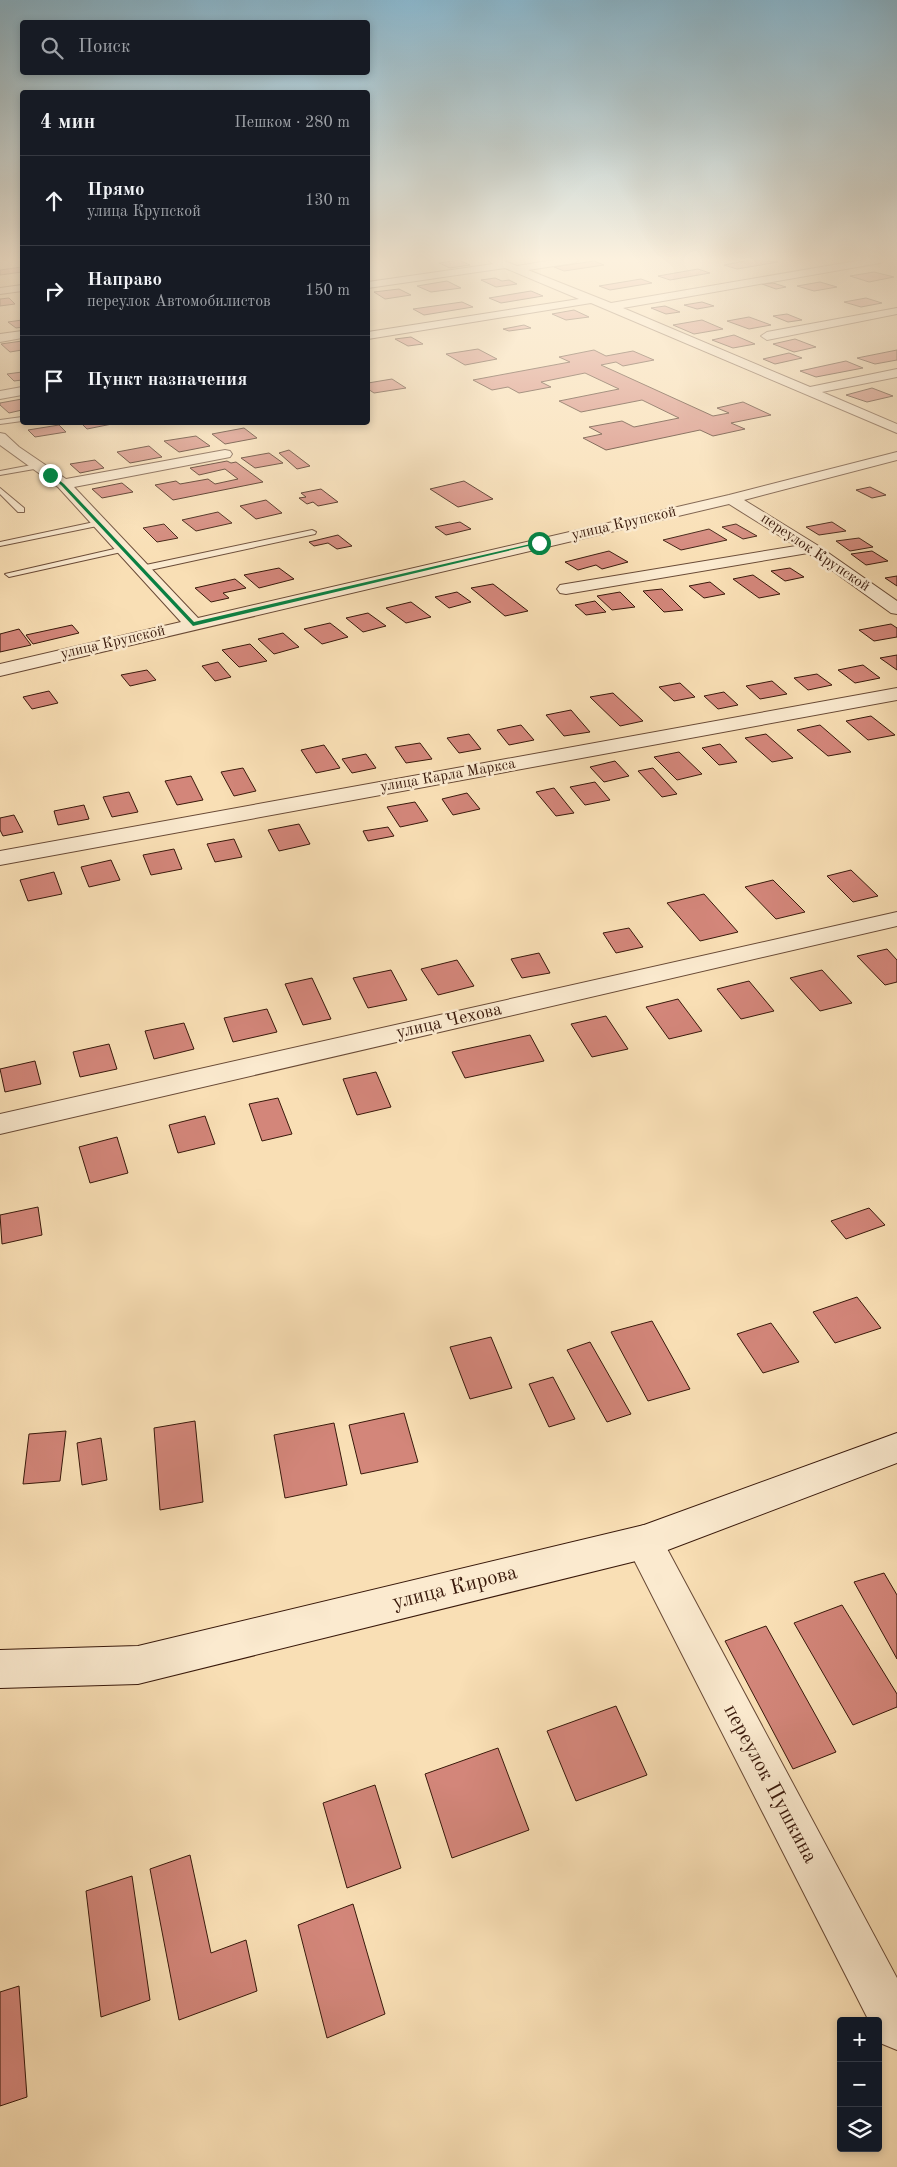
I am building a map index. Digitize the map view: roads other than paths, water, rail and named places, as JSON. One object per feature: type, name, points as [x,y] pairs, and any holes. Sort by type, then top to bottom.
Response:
[{"type":"street","points":[[739,361],[897,429]]},
{"type":"street","points":[[810,391],[897,373]]},
{"type":"street","points":[[0,395],[20,391]]},
{"type":"street","points":[[0,437],[7,451],[37,466],[63,484],[193,624]]},
{"type":"street","points":[[63,484],[225,454]]},
{"type":"street","name":"улица Крупской","points":[[0,670],[731,498],[897,456]]},
{"type":"street","name":"переулок Крупской","points":[[731,498],[811,548],[897,609]]},
{"type":"street","points":[[566,589],[811,548]]},
{"type":"street","name":"улица Карла Маркса","points":[[0,858],[897,694]]},
{"type":"street","name":"улица Чехова","points":[[0,1124],[897,919]]},
{"type":"street","name":"улица Кирова","points":[[0,1669],[138,1665],[644,1542],[897,1448]]},
{"type":"street","name":"переулок Пушкина","points":[[644,1542],[897,2026]]},
{"type":"lane","points":[[0,422],[20,419]]},
{"type":"lane","points":[[0,474],[37,466]]},
{"type":"lane","points":[[0,490],[21,510]]},
{"type":"lane","points":[[0,544],[99,524]]},
{"type":"lane","points":[[141,569],[312,532]]},
{"type":"lane","points":[[9,574],[123,549]]}]
